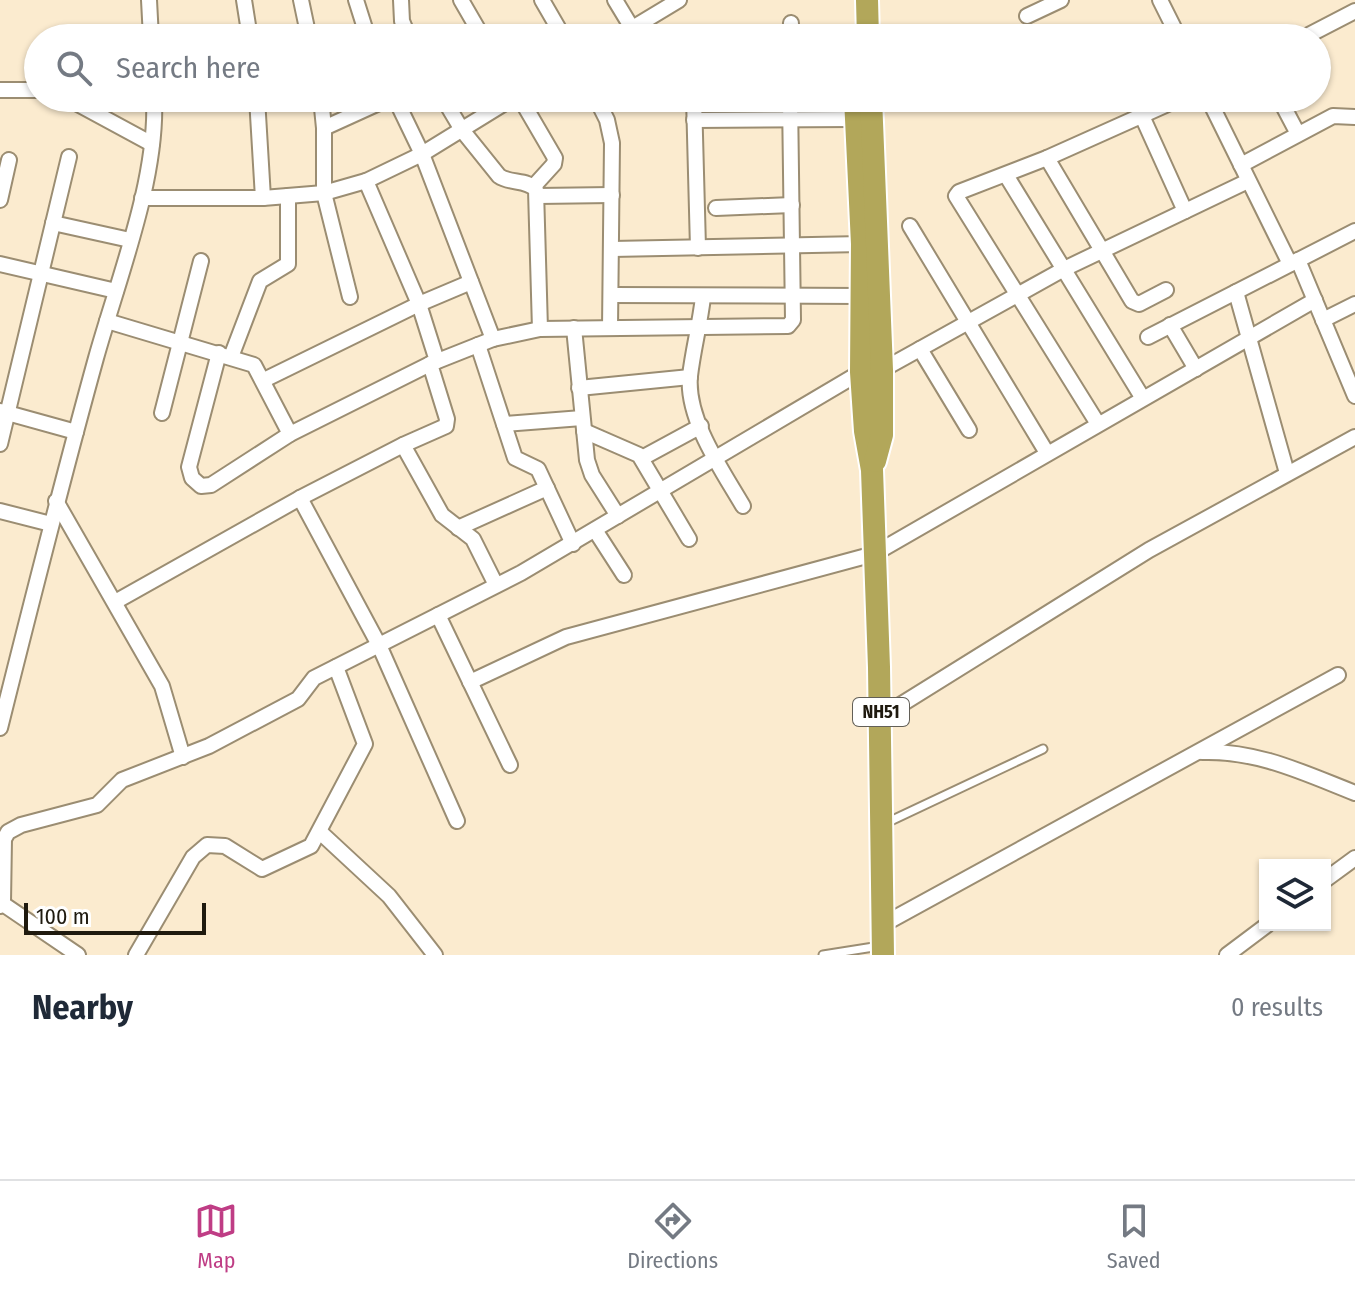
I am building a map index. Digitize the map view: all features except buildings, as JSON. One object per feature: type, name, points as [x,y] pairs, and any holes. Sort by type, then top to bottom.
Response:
[{"type":"highway","points":[[852,0],[853,24]]},
{"type":"highway","points":[[867,0],[868,24]]},
{"type":"highway","name":"NH51","points":[[855,112],[862,244],[861,296],[882,435],[872,470],[881,717],[882,942]]},
{"type":"highway","name":"NH51","points":[[871,112],[871,371]]},
{"type":"street","points":[[149,0],[150,24]]},
{"type":"street","points":[[244,0],[248,24]]},
{"type":"street","points":[[301,0],[306,24]]},
{"type":"street","points":[[356,0],[364,24]]},
{"type":"street","points":[[401,0],[403,24]]},
{"type":"street","points":[[461,0],[475,24]]},
{"type":"street","points":[[542,0],[556,24]]},
{"type":"street","points":[[615,0],[630,24]]},
{"type":"street","points":[[647,24],[679,0]]},
{"type":"street","points":[[1027,16],[1061,0]]},
{"type":"street","points":[[1160,0],[1172,24]]},
{"type":"street","points":[[1330,24],[1355,11]]},
{"type":"street","points":[[0,90],[24,90]]},
{"type":"street","points":[[93,112],[152,144]]},
{"type":"street","points":[[0,728],[56,501],[142,198],[152,144],[153,112]]},
{"type":"street","points":[[258,112],[263,198]]},
{"type":"street","points":[[322,112],[324,193],[350,297]]},
{"type":"street","points":[[324,128],[360,112]]},
{"type":"street","points":[[400,112],[422,154],[493,339]]},
{"type":"street","points":[[451,112],[499,176],[536,191],[612,195]]},
{"type":"street","points":[[142,198],[263,198],[324,193],[366,181],[422,154],[491,112]]},
{"type":"street","points":[[528,112],[555,158],[536,191],[540,329]]},
{"type":"street","points":[[602,112],[610,130],[610,328]]},
{"type":"street","points":[[694,112],[698,248]]},
{"type":"street","points":[[288,196],[288,264],[260,281],[225,355],[189,467],[195,482],[201,486],[211,485],[290,434],[433,362],[493,339],[540,329],[788,326],[793,320],[790,112]]},
{"type":"street","points":[[694,120],[790,121],[835,112]]},
{"type":"street","points":[[1098,424],[956,196],[959,192],[1047,158],[1151,112]]},
{"type":"street","points":[[1215,112],[1248,181],[1315,300],[1355,396]]},
{"type":"street","points":[[1286,112],[1298,134]]},
{"type":"street","points":[[1142,116],[1185,211]]},
{"type":"street","points":[[1241,165],[1333,116],[1355,117]]},
{"type":"street","points":[[0,444],[4,412],[69,157]]},
{"type":"street","points":[[1047,158],[1136,304],[1166,290]]},
{"type":"street","points":[[0,200],[9,160]]},
{"type":"street","points":[[1006,175],[1142,397]]},
{"type":"street","points":[[115,602],[300,498],[447,423],[419,304],[366,181]]},
{"type":"street","points":[[78,955],[1,905],[4,839],[14,828],[97,805],[122,780],[183,757],[298,699],[311,681],[573,544],[715,458],[871,371],[920,349],[1064,269],[1248,181]]},
{"type":"street","points":[[716,208],[792,205]]},
{"type":"street","points":[[53,223],[130,240]]},
{"type":"street","points":[[910,226],[1047,453]]},
{"type":"street","points":[[1148,337],[1355,231]]},
{"type":"street","points":[[612,249],[862,244]]},
{"type":"street","points":[[162,413],[201,261]]},
{"type":"street","points":[[0,264],[116,291]]},
{"type":"street","points":[[264,380],[471,282]]},
{"type":"street","points":[[1236,292],[1287,473]]},
{"type":"street","points":[[611,295],[861,296]]},
{"type":"street","points":[[703,297],[690,377],[692,406],[715,458],[743,506]]},
{"type":"street","points":[[470,682],[566,637],[874,554],[1315,300]]},
{"type":"street","points":[[1323,320],[1355,304]]},
{"type":"street","points":[[107,321],[254,365],[290,434]]},
{"type":"street","points":[[1170,325],[1196,369]]},
{"type":"street","points":[[574,328],[589,468],[618,516]]},
{"type":"street","points":[[478,345],[515,458],[537,467],[573,544]]},
{"type":"street","points":[[920,349],[969,430]]},
{"type":"street","points":[[579,388],[690,377]]},
{"type":"street","points":[[4,412],[76,432]]},
{"type":"street","points":[[504,424],[583,425],[635,452],[642,458],[689,539]]},
{"type":"street","points":[[642,458],[701,426]]},
{"type":"street","points":[[881,717],[1149,550],[1355,437]]},
{"type":"street","points":[[403,445],[442,515],[473,539],[496,585]]},
{"type":"street","points":[[458,528],[547,488]]},
{"type":"street","points":[[300,498],[379,645],[457,821]]},
{"type":"street","points":[[56,501],[162,686],[183,757]]},
{"type":"street","points":[[0,511],[51,524]]},
{"type":"street","points":[[595,530],[624,575]]},
{"type":"street","points":[[438,615],[510,765]]},
{"type":"street","points":[[0,658],[16,662]]},
{"type":"street","points":[[136,955],[199,850],[207,845],[225,846],[262,869],[311,846],[365,744],[336,667]]},
{"type":"street","points":[[882,942],[1197,752],[1338,675]]},
{"type":"street","points":[[1197,752],[1242,753],[1272,760],[1355,793]]},
{"type":"street","points":[[320,832],[389,896],[435,955]]},
{"type":"street","points":[[1331,876],[1355,858]]},
{"type":"street","points":[[1227,955],[1259,931]]},
{"type":"lane","points":[[882,825],[1043,749]]},
{"type":"lane","points":[[823,955],[882,942]]}]
